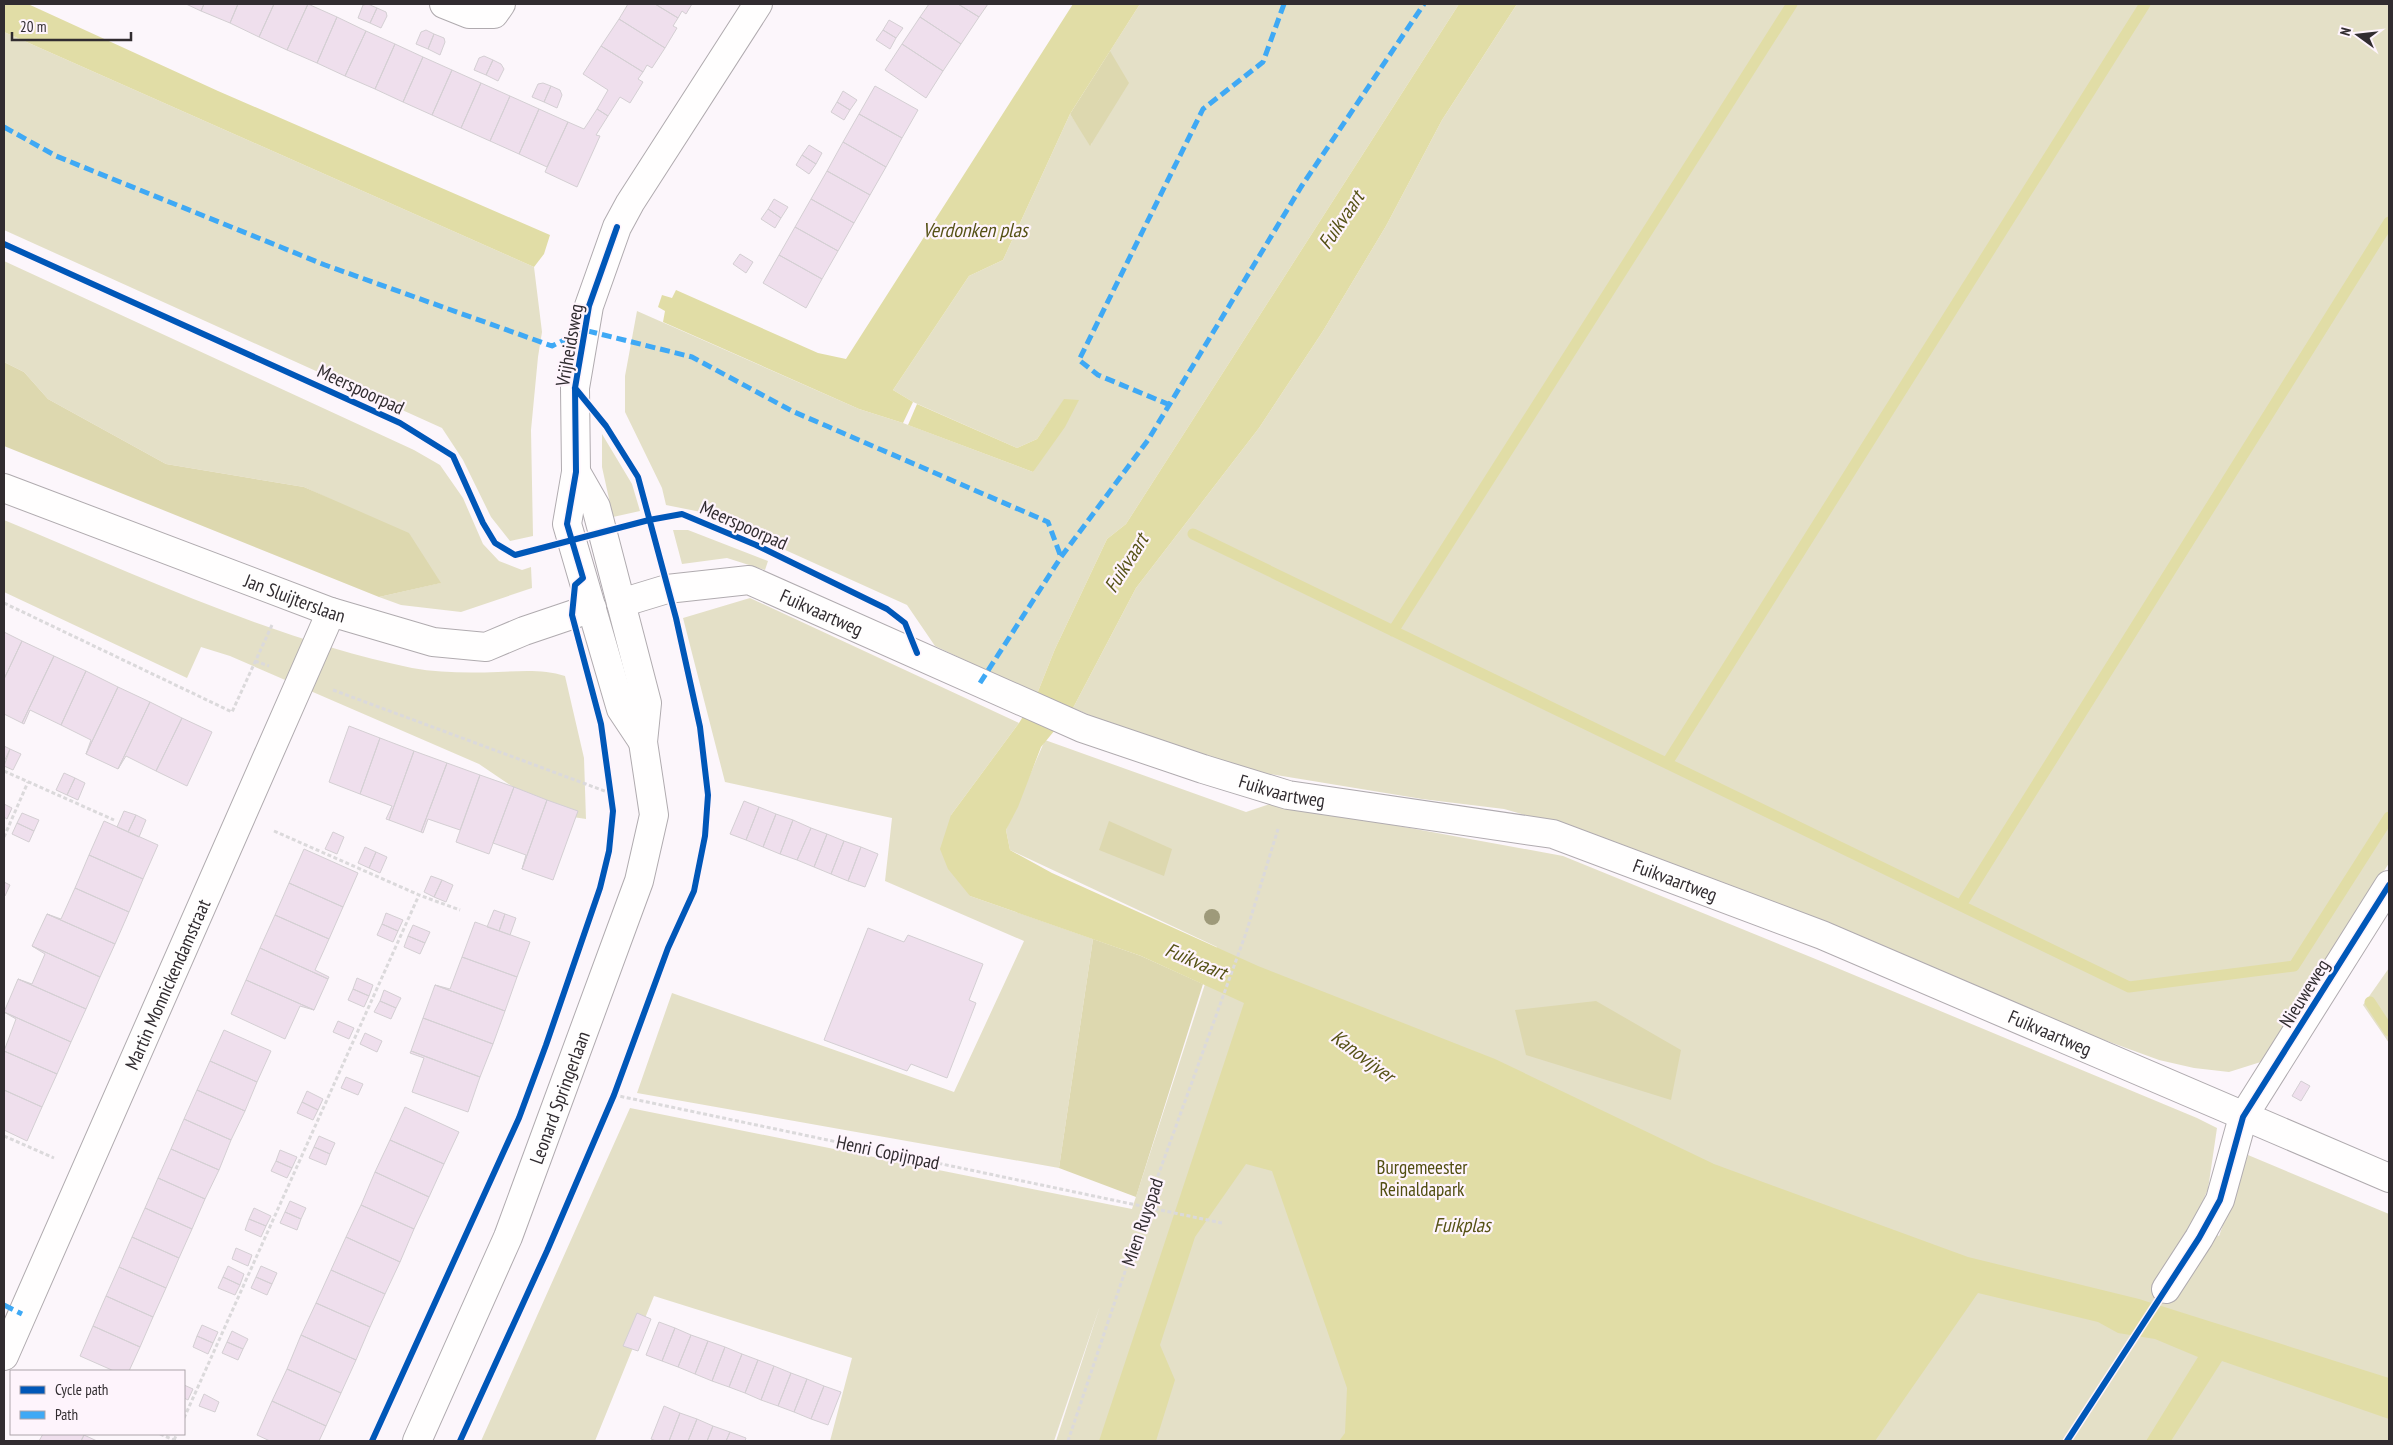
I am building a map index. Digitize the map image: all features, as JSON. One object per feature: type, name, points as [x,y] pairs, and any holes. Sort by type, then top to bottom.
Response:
[{"type":"street","points":[[444,4],[469,14],[494,14],[501,4]]},
{"type":"street","name":"Vrijheidsweg","points":[[592,608],[567,524],[576,472],[575,388],[589,306],[617,227],[635,195],[758,4]]},
{"type":"street","name":"Vrijheidsweg","points":[[576,472],[596,507],[621,602]]},
{"type":"street","name":"Jan Sluijterslaan","points":[[4,488],[331,612],[433,642],[486,647],[524,631],[592,608]]},
{"type":"street","name":"Fuikvaartweg","points":[[592,608],[621,602],[667,588],[750,580],[1082,728],[1288,794],[1553,834],[1822,935],[2389,1178]]},
{"type":"street","name":"Leonard Springerlaan","points":[[417,1441],[508,1238],[639,882],[654,815],[642,742],[647,703],[621,602]]},
{"type":"street","name":"Leonard Springerlaan","points":[[592,608],[621,709],[642,742]]},
{"type":"street","name":"Martin Monnickendamstraat","points":[[4,1356],[331,612]]},
{"type":"street","name":"Nieuweweg","points":[[2166,1289],[2199,1238],[2220,1200],[2243,1117],[2389,885]]},
{"type":"path","points":[[4,603],[232,712],[286,595]]},
{"type":"path","points":[[255,661],[610,793]]},
{"type":"path","points":[[4,771],[114,820]]},
{"type":"path","points":[[4,837],[28,782]]},
{"type":"path","points":[[609,783],[612,802]]},
{"type":"path","points":[[241,816],[419,895],[460,910]]},
{"type":"path","points":[[185,1416],[419,895]]},
{"type":"path","points":[[610,1104],[618,1086]]},
{"type":"path","points":[[4,1136],[84,1172]]},
{"type":"path","points":[[162,1435],[175,1441]]},
{"type":"green space","points":[[1140,4],[1459,4],[1126,524],[1107,539],[1055,649],[1037,694],[935,646],[907,605],[701,512],[666,505],[662,488],[625,412],[625,376],[637,311],[859,409],[903,423],[1033,472],[1064,400],[1037,439],[1017,448],[913,402],[893,390],[969,276],[1003,260],[1070,114],[1091,145],[1110,51]]},
{"type":"green space","points":[[1517,4],[2389,4],[2389,863],[2267,1060],[2229,1072],[2194,1068],[2159,1060],[1967,990],[1581,831],[1504,809],[1422,799],[1251,771],[1101,720],[1073,708],[1136,588],[1259,428],[1323,331],[1386,226],[1442,120]]},
{"type":"green space","points":[[4,32],[534,267],[542,332],[531,430],[533,536],[510,541],[491,517],[463,460],[442,428],[4,230]]},
{"type":"green space","points":[[4,261],[414,450],[440,465],[463,498],[483,544],[499,561],[522,570],[531,567],[532,588],[461,612],[401,605],[379,597],[440,583],[330,499],[304,487],[166,464],[48,399],[24,372],[4,362]]},
{"type":"green space","points":[[602,434],[632,484],[640,511],[613,517],[602,467]]},
{"type":"green space","points":[[4,520],[205,603],[307,640],[359,655],[412,668],[433,671],[532,671],[549,672],[565,676],[584,758],[586,819],[553,814],[479,764],[230,656],[201,647],[187,678],[4,592]]},
{"type":"green space","points":[[673,530],[688,530],[768,561],[765,570],[727,558],[682,564]]},
{"type":"green space","points":[[750,598],[1019,723],[951,815],[970,896],[1093,939],[1059,1168],[637,1093],[672,993],[954,1092],[1024,941],[885,881],[892,818],[725,782],[683,618]]},
{"type":"green space","name":"Burgemeester Reinaldapark","points":[[1045,740],[1246,812],[1273,803],[1563,856],[2197,1118],[2217,1128],[2208,1189],[2193,1224],[2219,1236],[2248,1155],[2389,1214],[2389,1441],[1056,1441],[1100,1306],[1054,1441],[830,1441],[852,1358],[654,1296],[595,1441],[481,1441],[630,1108],[1132,1209],[1217,947],[1010,850],[1006,830]]},
{"type":"green space","points":[[2389,968],[2389,1043],[2363,1005]]},
{"type":"shaded area","points":[[1110,51],[1129,83],[1090,146],[1070,114]]},
{"type":"shaded area","points":[[4,362],[24,372],[48,399],[166,464],[304,487],[409,533],[441,583],[379,597],[4,446]]},
{"type":"shaded area","points":[[1109,821],[1172,849],[1164,876],[1099,850]]},
{"type":"shaded area","points":[[1093,939],[1141,956],[1203,984],[1136,1197],[1059,1168]]},
{"type":"shaded area","points":[[1596,1001],[1681,1050],[1671,1100],[1526,1055],[1515,1010]]},
{"type":"water","points":[[4,4],[28,4],[218,91],[550,235],[544,254],[534,267],[4,32]]},
{"type":"water","name":"Verdonken plas","points":[[1073,4],[1140,4],[1070,114],[1003,260],[969,276],[893,390],[913,402],[903,423],[859,409],[663,322],[665,311],[658,307],[662,295],[672,298],[676,290],[818,353],[846,359]]},
{"type":"water","points":[[1459,4],[1517,4],[1442,120],[1386,226],[1323,331],[1259,428],[1136,588],[1073,708],[1041,747],[1018,807],[1006,830],[1010,850],[1052,873],[1258,966],[1495,1059],[1714,1164],[1968,1257],[2139,1299],[2389,1378],[2389,1419],[2222,1361],[2171,1441],[2146,1441],[2198,1357],[2155,1339],[2118,1333],[2098,1322],[1978,1293],[1875,1441],[1339,1441],[1345,1433],[1347,1388],[1272,1171],[1246,1164],[1195,1237],[1160,1345],[1175,1380],[1156,1441],[1099,1441],[1244,1003],[1141,956],[970,896],[948,869],[940,849],[951,815],[1019,723],[1037,694],[1055,649],[1107,539],[1126,524]]},
{"type":"water","points":[[1064,399],[1079,400],[1065,427],[1033,472],[908,425],[917,404],[1017,448],[1037,439]]},
{"type":"building","points":[[186,4],[204,4],[201,11]]},
{"type":"building","points":[[204,4],[238,4],[230,23],[201,11]]},
{"type":"building","points":[[238,4],[274,4],[259,37],[230,23]]},
{"type":"building","points":[[274,4],[308,4],[287,50],[259,37]]},
{"type":"building","points":[[308,4],[337,17],[317,63],[287,50]]},
{"type":"building","points":[[368,4],[377,8],[370,23],[358,18],[363,5]]},
{"type":"building","points":[[628,4],[655,4],[678,18],[673,26],[677,28],[665,48],[619,19]]},
{"type":"building","points":[[655,4],[692,4],[686,14],[682,11],[678,18]]},
{"type":"building","points":[[929,4],[958,4],[979,17],[961,44],[920,17]]},
{"type":"building","points":[[958,4],[988,4],[979,17]]},
{"type":"building","points":[[377,8],[386,12],[387,16],[381,28],[370,23]]},
{"type":"building","points":[[337,17],[366,31],[345,76],[317,63]]},
{"type":"building","points":[[920,17],[961,44],[943,71],[902,44]]},
{"type":"building","points":[[619,19],[665,48],[652,68],[647,65],[643,72],[601,46]]},
{"type":"building","points":[[889,20],[903,28],[896,38],[883,30]]},
{"type":"building","points":[[426,30],[434,34],[428,49],[416,44],[421,32]]},
{"type":"building","points":[[883,30],[896,38],[890,49],[876,40]]},
{"type":"building","points":[[366,31],[395,44],[375,89],[345,76]]},
{"type":"building","points":[[434,34],[444,38],[445,42],[440,55],[428,49]]},
{"type":"building","points":[[395,44],[423,57],[403,102],[375,89]]},
{"type":"building","points":[[902,44],[943,71],[926,98],[885,70]]},
{"type":"building","points":[[601,46],[643,72],[638,79],[643,82],[630,103],[620,97],[608,116],[597,109],[608,90],[583,74]]},
{"type":"building","points":[[484,56],[493,60],[486,75],[474,70],[479,58]]},
{"type":"building","points":[[423,57],[452,70],[432,115],[403,102]]},
{"type":"building","points":[[493,60],[501,64],[504,69],[498,81],[486,75]]},
{"type":"building","points":[[452,70],[481,83],[461,128],[432,115]]},
{"type":"building","points":[[481,83],[510,96],[490,141],[461,128]]},
{"type":"building","points":[[543,83],[551,86],[544,102],[532,97],[538,84]]},
{"type":"building","points":[[551,86],[560,90],[562,95],[557,108],[544,102]]},
{"type":"building","points":[[875,86],[918,110],[902,138],[859,114]]},
{"type":"building","points":[[843,91],[857,100],[850,110],[837,102]]},
{"type":"building","points":[[510,96],[539,109],[519,154],[490,141]]},
{"type":"building","points":[[837,102],[850,110],[844,120],[831,112]]},
{"type":"building","points":[[539,109],[568,122],[547,167],[519,154]]},
{"type":"building","points":[[597,109],[608,116],[596,135],[600,136],[577,187],[545,172],[568,122],[584,129]]},
{"type":"building","points":[[859,114],[902,138],[886,167],[843,142]]},
{"type":"building","points":[[843,142],[886,167],[870,195],[827,171]]},
{"type":"building","points":[[809,145],[822,153],[816,164],[802,155]]},
{"type":"building","points":[[802,155],[816,164],[809,174],[796,165]]},
{"type":"building","points":[[827,171],[870,195],[854,223],[811,199]]},
{"type":"building","points":[[774,199],[788,207],[781,218],[768,209]]},
{"type":"building","points":[[811,199],[854,223],[838,251],[795,227]]},
{"type":"building","points":[[768,209],[781,218],[775,228],[761,219]]},
{"type":"building","points":[[795,227],[838,251],[822,279],[779,255]]},
{"type":"building","points":[[740,254],[753,262],[746,273],[733,264]]},
{"type":"building","points":[[779,255],[822,279],[806,308],[763,283]]},
{"type":"building","points":[[4,632],[22,641],[4,679]]},
{"type":"building","points":[[22,641],[54,656],[22,723],[4,714],[4,679]]},
{"type":"building","points":[[54,656],[86,671],[61,725],[30,710],[24,724],[22,723]]},
{"type":"building","points":[[86,671],[118,687],[86,754],[91,740],[61,725]]},
{"type":"building","points":[[118,687],[150,702],[118,769],[86,754]]},
{"type":"building","points":[[150,702],[182,718],[156,771],[126,756],[118,769]]},
{"type":"building","points":[[182,718],[212,732],[187,786],[156,771]]},
{"type":"building","points":[[349,726],[380,738],[360,794],[329,782]]},
{"type":"building","points":[[380,738],[414,751],[389,820],[386,819],[392,806],[360,794]]},
{"type":"building","points":[[4,746],[10,749],[4,762]]},
{"type":"building","points":[[10,749],[21,754],[13,770],[4,766]]},
{"type":"building","points":[[414,751],[447,763],[421,832],[389,820]]},
{"type":"building","points":[[447,763],[480,775],[460,830],[428,819],[423,833],[421,832]]},
{"type":"building","points":[[64,773],[75,778],[67,795],[56,790]]},
{"type":"building","points":[[480,775],[514,787],[489,854],[456,842]]},
{"type":"building","points":[[75,778],[85,783],[78,800],[67,795]]},
{"type":"building","points":[[514,787],[547,800],[522,869],[526,855],[493,843]]},
{"type":"building","points":[[547,800],[578,811],[553,880],[522,869]]},
{"type":"building","points":[[744,801],[759,807],[746,840],[730,834]]},
{"type":"building","points":[[4,804],[12,808],[7,819],[4,817]]},
{"type":"building","points":[[759,807],[776,814],[763,847],[746,840]]},
{"type":"building","points":[[124,811],[136,815],[128,832],[117,827]]},
{"type":"building","points":[[22,813],[39,820],[34,831],[17,823]]},
{"type":"building","points":[[776,814],[793,820],[780,854],[763,847]]},
{"type":"building","points":[[136,815],[146,820],[139,837],[128,832]]},
{"type":"building","points":[[793,820],[811,828],[797,860],[780,854]]},
{"type":"building","points":[[104,821],[158,845],[143,879],[89,855]]},
{"type":"building","points":[[17,823],[34,831],[29,842],[12,834]]},
{"type":"building","points":[[811,828],[827,834],[814,867],[797,860]]},
{"type":"building","points":[[333,832],[344,837],[337,854],[325,849]]},
{"type":"building","points":[[827,834],[844,841],[831,874],[814,867]]},
{"type":"building","points":[[844,841],[861,847],[848,881],[831,874]]},
{"type":"building","points":[[365,847],[376,852],[369,868],[358,863]]},
{"type":"building","points":[[861,847],[878,854],[865,887],[848,881]]},
{"type":"building","points":[[304,849],[358,873],[343,907],[289,883]]},
{"type":"building","points":[[376,852],[387,857],[380,873],[369,868]]},
{"type":"building","points":[[89,855],[143,879],[129,912],[75,888]]},
{"type":"building","points":[[431,876],[442,880],[434,897],[424,892]]},
{"type":"building","points":[[442,880],[453,885],[446,902],[434,897]]},
{"type":"building","points":[[4,882],[10,885],[5,896],[4,895]]},
{"type":"building","points":[[289,883],[343,907],[329,939],[275,915]]},
{"type":"building","points":[[75,888],[129,912],[115,944],[47,914],[61,919]]},
{"type":"building","points":[[494,910],[505,914],[499,931],[487,927]]},
{"type":"building","points":[[386,913],[403,920],[398,931],[382,924]]},
{"type":"building","points":[[47,914],[115,944],[100,977],[32,946]]},
{"type":"building","points":[[505,914],[516,918],[510,935],[499,931]]},
{"type":"building","points":[[275,915],[329,939],[315,970],[329,977],[328,979],[260,948]]},
{"type":"building","points":[[475,922],[530,942],[517,977],[462,957]]},
{"type":"building","points":[[382,924],[398,931],[393,942],[377,935]]},
{"type":"building","points":[[413,925],[430,932],[425,943],[408,936]]},
{"type":"building","points":[[868,928],[904,942],[908,935],[983,964],[969,1000],[976,1003],[947,1078],[911,1064],[907,1071],[824,1040]]},
{"type":"building","points":[[408,936],[425,943],[420,954],[404,947]]},
{"type":"building","points":[[32,946],[100,977],[86,1009],[18,979],[32,984],[45,954]]},
{"type":"building","points":[[260,948],[328,979],[314,1010],[246,980]]},
{"type":"building","points":[[462,957],[517,977],[505,1011],[435,985],[450,989]]},
{"type":"building","points":[[357,978],[373,985],[369,996],[353,989]]},
{"type":"building","points":[[18,979],[86,1009],[71,1042],[4,1012]]},
{"type":"building","points":[[246,980],[314,1010],[300,1006],[285,1039],[231,1014]]},
{"type":"building","points":[[435,985],[505,1011],[493,1044],[423,1018]]},
{"type":"building","points":[[353,989],[369,996],[364,1007],[348,1000]]},
{"type":"building","points":[[384,990],[401,998],[396,1008],[380,1001]]},
{"type":"building","points":[[380,1001],[396,1008],[391,1019],[374,1012]]},
{"type":"building","points":[[4,1012],[71,1042],[57,1074],[4,1051],[16,1019]]},
{"type":"building","points":[[423,1018],[493,1044],[480,1077],[411,1051]]},
{"type":"building","points":[[338,1021],[354,1028],[349,1039],[333,1032]]},
{"type":"building","points":[[224,1030],[271,1051],[257,1082],[210,1061]]},
{"type":"building","points":[[365,1033],[382,1041],[377,1052],[360,1044]]},
{"type":"building","points":[[4,1051],[57,1074],[42,1107],[4,1090]]},
{"type":"building","points":[[411,1051],[480,1077],[468,1112],[412,1092],[424,1058],[410,1053]]},
{"type":"building","points":[[210,1061],[257,1082],[245,1111],[197,1090]]},
{"type":"building","points":[[346,1077],[363,1084],[358,1095],[341,1088]]},
{"type":"building","points":[[2301,1081],[2310,1086],[2301,1101],[2292,1096]]},
{"type":"building","points":[[4,1090],[42,1107],[27,1141],[4,1130]]},
{"type":"building","points":[[197,1090],[245,1111],[231,1140],[184,1119]]},
{"type":"building","points":[[307,1091],[323,1099],[318,1110],[302,1102]]},
{"type":"building","points":[[302,1102],[318,1110],[313,1120],[297,1113]]},
{"type":"building","points":[[405,1107],[459,1132],[444,1164],[390,1140]]},
{"type":"building","points":[[184,1119],[231,1140],[219,1170],[171,1149]]},
{"type":"building","points":[[319,1136],[335,1143],[330,1154],[314,1147]]},
{"type":"building","points":[[390,1140],[444,1164],[429,1197],[375,1172]]},
{"type":"building","points":[[314,1147],[330,1154],[326,1165],[309,1158]]},
{"type":"building","points":[[171,1149],[219,1170],[205,1199],[158,1178]]},
{"type":"building","points":[[280,1150],[297,1157],[292,1168],[276,1161]]},
{"type":"building","points":[[276,1161],[292,1168],[287,1178],[271,1171]]},
{"type":"building","points":[[375,1172],[429,1197],[414,1229],[361,1205]]},
{"type":"building","points":[[158,1178],[205,1199],[192,1229],[145,1208]]},
{"type":"building","points":[[290,1201],[306,1208],[301,1219],[285,1212]]},
{"type":"building","points":[[361,1205],[414,1229],[400,1262],[346,1237]]},
{"type":"building","points":[[145,1208],[192,1229],[179,1258],[132,1237]]},
{"type":"building","points":[[254,1208],[271,1216],[266,1226],[249,1219]]},
{"type":"building","points":[[285,1212],[301,1219],[297,1230],[280,1223]]},
{"type":"building","points":[[249,1219],[266,1226],[261,1237],[245,1230]]},
{"type":"building","points":[[132,1237],[179,1258],[166,1288],[119,1267]]},
{"type":"building","points":[[346,1237],[400,1262],[385,1294],[331,1270]]},
{"type":"building","points":[[236,1248],[252,1255],[248,1266],[232,1259]]},
{"type":"building","points":[[228,1266],[244,1274],[240,1285],[223,1277]]},
{"type":"building","points":[[261,1266],[277,1273],[272,1284],[256,1277]]},
{"type":"building","points":[[119,1267],[166,1288],[153,1317],[106,1296]]},
{"type":"building","points":[[331,1270],[385,1294],[370,1327],[316,1303]]},
{"type":"building","points":[[223,1277],[240,1285],[235,1295],[218,1288]]},
{"type":"building","points":[[256,1277],[272,1284],[267,1295],[251,1288]]},
{"type":"building","points":[[106,1296],[153,1317],[140,1347],[93,1326]]},
{"type":"building","points":[[316,1303],[370,1327],[356,1360],[301,1335]]},
{"type":"building","points":[[637,1313],[651,1319],[638,1351],[623,1346]]},
{"type":"building","points":[[659,1322],[675,1328],[662,1361],[646,1355]]},
{"type":"building","points":[[202,1325],[218,1332],[213,1343],[197,1336]]},
{"type":"building","points":[[93,1326],[140,1347],[129,1370],[112,1370],[80,1356]]},
{"type":"building","points":[[675,1328],[691,1335],[678,1367],[662,1361]]},
{"type":"building","points":[[232,1331],[248,1339],[243,1349],[227,1342]]},
{"type":"building","points":[[301,1335],[356,1360],[341,1393],[287,1369]]},
{"type":"building","points":[[691,1335],[708,1341],[695,1374],[678,1367]]},
{"type":"building","points":[[197,1336],[213,1343],[208,1354],[193,1347]]},
{"type":"building","points":[[708,1341],[725,1347],[712,1381],[695,1374]]},
{"type":"building","points":[[227,1342],[243,1349],[238,1360],[222,1353]]},
{"type":"building","points":[[725,1347],[742,1354],[729,1387],[712,1381]]},
{"type":"building","points":[[742,1354],[758,1360],[745,1393],[729,1387]]},
{"type":"building","points":[[758,1360],[774,1366],[761,1400],[745,1393]]},
{"type":"building","points":[[774,1366],[791,1373],[778,1406],[761,1400]]},
{"type":"building","points":[[287,1369],[341,1393],[326,1426],[272,1401]]},
{"type":"building","points":[[791,1373],[807,1379],[794,1412],[778,1406]]},
{"type":"building","points":[[807,1379],[824,1386],[811,1419],[794,1412]]},
{"type":"building","points":[[185,1385],[193,1389],[188,1400],[185,1398]]},
{"type":"building","points":[[824,1386],[841,1392],[828,1425],[811,1419]]},
{"type":"building","points":[[204,1394],[219,1402],[215,1412],[199,1406]]},
{"type":"building","points":[[272,1401],[326,1426],[319,1441],[270,1441],[257,1435]]},
{"type":"building","points":[[664,1406],[680,1413],[669,1441],[656,1441],[651,1439]]},
{"type":"building","points":[[680,1413],[697,1419],[688,1441],[669,1441]]},
{"type":"building","points":[[697,1419],[713,1426],[707,1441],[688,1441]]},
{"type":"building","points":[[713,1426],[730,1432],[726,1441],[707,1441]]},
{"type":"building","points":[[730,1432],[746,1438],[745,1441],[726,1441]]},
{"type":"building","points":[[42,1435],[84,1435],[81,1441],[39,1441]]},
{"type":"building","points":[[84,1435],[97,1441],[81,1441]]},
{"type":"waterway","points":[[1393,631],[1792,4]]},
{"type":"waterway","points":[[1667,763],[2145,4]]},
{"type":"waterway","points":[[1961,905],[2389,222]]},
{"type":"waterway","points":[[1193,534],[2129,987],[2294,966],[2389,817]]},
{"type":"waterway","points":[[2370,1002],[2389,1031]]},
{"type":"marked path","points":[[1170,405],[1098,375],[1079,360],[1203,109],[1263,62],[1284,4]]},
{"type":"marked path","points":[[980,683],[1061,557],[1148,440],[1301,187],[1424,4]]},
{"type":"marked path","points":[[4,127],[56,156],[325,265],[552,346],[584,330],[692,357],[792,411],[1048,522],[1061,557]]},
{"type":"marked path","points":[[4,1305],[22,1314]]},
{"type":"cycle path","points":[[372,1441],[519,1118],[600,888],[609,851],[613,811],[601,724],[572,615],[575,585],[583,578],[567,524],[576,472],[575,388],[589,306],[617,227]]},
{"type":"cycle path","name":"Meerspoorpad","points":[[4,244],[400,423],[453,456],[483,523],[495,543],[515,555],[649,520],[682,514],[756,545],[887,609],[905,623],[917,653]]},
{"type":"cycle path","points":[[460,1441],[547,1251],[614,1095],[668,948],[694,891],[705,836],[708,795],[700,727],[676,618],[638,477],[606,426],[575,388]]},
{"type":"cycle path","points":[[2067,1441],[2199,1238],[2220,1200],[2243,1117],[2389,885]]},
{"type":"water label","name":"Fuikvaart","points":[[1341,220]]},
{"type":"water label","name":"Fuikvaart","points":[[1126,563]]},
{"type":"water label","name":"Fuikvaart","points":[[1196,961]]},
{"type":"water label","name":"Kanovijver","points":[[1363,1056]]},
{"type":"water label","name":"Fuikplas","points":[[1462,1225]]}]
